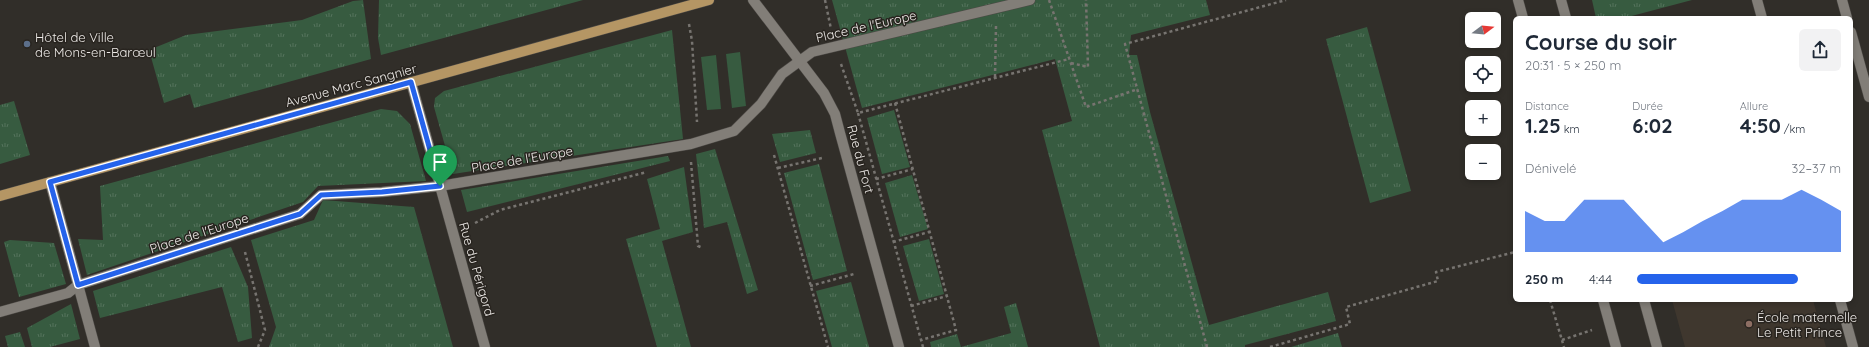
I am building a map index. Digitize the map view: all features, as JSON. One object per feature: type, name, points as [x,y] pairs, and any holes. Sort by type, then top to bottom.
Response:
[{"type":"main road","name":"Avenue Marc Sangnier","points":[[0,196],[709,0]]},
{"type":"street","name":"Rue du Fort","points":[[753,0],[824,93],[835,114],[899,347]]},
{"type":"street","name":"Place de l'Europe","points":[[0,312],[68,293],[78,285],[300,214],[321,195],[382,192],[440,186],[692,144],[734,131],[760,104],[782,74],[812,52],[1030,0]]},
{"type":"street","points":[[1518,0],[1522,16]]},
{"type":"street","points":[[1561,0],[1565,16]]},
{"type":"street","points":[[1757,0],[1761,16]]},
{"type":"street","points":[[1842,0],[1846,16]]},
{"type":"street","points":[[1853,39],[1869,97]]},
{"type":"street","name":"Rue du Périgord","points":[[411,82],[485,347]]},
{"type":"street","points":[[50,182],[95,347]]},
{"type":"street","points":[[1605,302],[1616,347]]},
{"type":"street","points":[[1645,302],[1657,347]]},
{"type":"street","points":[[1841,302],[1853,347]]},
{"type":"path","points":[[825,0],[835,47],[858,113],[923,347]]},
{"type":"path","points":[[1049,0],[1086,107],[1138,89]]},
{"type":"path","points":[[1071,63],[1088,67],[1086,0]]},
{"type":"path","points":[[1207,347],[1125,44],[1286,0]]},
{"type":"path","points":[[995,78],[996,8]]},
{"type":"path","points":[[858,113],[1069,58]]},
{"type":"path","points":[[895,103],[956,330],[921,340]]},
{"type":"path","points":[[774,155],[828,347]]},
{"type":"path","points":[[778,168],[822,158]]},
{"type":"path","points":[[684,162],[691,160]]},
{"type":"path","points":[[876,179],[913,169]]},
{"type":"path","points":[[475,223],[500,210],[653,170]]},
{"type":"path","points":[[893,242],[930,232]]},
{"type":"path","points":[[241,233],[265,330],[258,347]]},
{"type":"path","points":[[1270,347],[1350,324],[1346,307],[1438,281],[1436,272],[1513,253]]},
{"type":"path","points":[[810,286],[854,274]]},
{"type":"path","points":[[911,306],[947,296]]},
{"type":"path","points":[[1551,302],[1564,347]]},
{"type":"shaded area","name":"École maternelle Le Petit Prince","points":[[1673,302],[1814,302],[1826,347],[1685,347]]},
{"type":"green space","points":[[363,0],[371,59],[194,108],[190,94],[164,103],[149,50],[186,35],[302,20],[353,1]]},
{"type":"green space","points":[[379,0],[583,0],[381,55],[378,38]]},
{"type":"green space","points":[[832,0],[1206,0],[1210,15],[1131,35],[1129,55],[1137,55],[1150,112],[1209,325],[1328,292],[1336,321],[1245,345],[1245,347],[1100,347],[1042,130],[1072,121],[1055,59],[862,108]]},
{"type":"green space","points":[[1592,0],[1692,0],[1632,16],[1596,16]]},
{"type":"green space","points":[[1367,27],[1411,191],[1370,203],[1326,39]]},
{"type":"green space","points":[[672,30],[683,139],[453,174],[434,107],[435,98],[444,91]]},
{"type":"green space","points":[[740,52],[746,106],[732,108],[726,54]]},
{"type":"green space","points":[[716,55],[721,109],[707,110],[701,57]]},
{"type":"green space","points":[[14,101],[30,155],[0,164],[0,105]]},
{"type":"green space","points":[[381,109],[397,111],[410,124],[426,181],[318,186],[303,202],[87,275],[78,239],[103,240],[100,186]]},
{"type":"green space","points":[[894,110],[910,167],[882,174],[867,118]]},
{"type":"green space","points":[[810,130],[816,153],[780,162],[772,134]]},
{"type":"green space","points":[[715,149],[758,290],[747,294],[727,222],[704,228],[696,154]]},
{"type":"green space","points":[[668,156],[670,161],[467,212],[461,190]]},
{"type":"green space","points":[[819,164],[847,271],[813,280],[784,173]]},
{"type":"green space","points":[[684,167],[693,232],[662,241],[691,347],[657,347],[626,239],[660,229],[647,179]]},
{"type":"green space","points":[[912,175],[928,229],[900,237],[885,183]]},
{"type":"green space","points":[[323,200],[414,207],[453,347],[269,347],[276,327],[251,240],[314,220]]},
{"type":"green space","points":[[929,239],[944,294],[919,301],[903,246]]},
{"type":"green space","points":[[10,240],[54,243],[66,284],[19,297],[4,242]]},
{"type":"green space","points":[[231,247],[248,287],[252,338],[238,342],[222,287],[100,318],[93,291]]},
{"type":"green space","points":[[851,282],[869,347],[832,347],[816,291]]},
{"type":"green space","points":[[1016,303],[1028,347],[961,347],[1011,333],[1004,307]]},
{"type":"green space","points":[[71,304],[80,339],[50,347],[32,347],[27,328]]},
{"type":"green space","points":[[20,332],[25,347],[8,347],[5,336]]},
{"type":"green space","points":[[1338,333],[1342,347],[1291,347]]},
{"type":"green space","points":[[957,334],[961,347],[931,347],[930,342]]},
{"type":"place","name":"Hôtel de Ville de Mons-en-Barœul","points":[[27,44]]},
{"type":"place","name":"École maternelle Le Petit Prince","points":[[1749,324]]},
{"type":"route","points":[[411,82],[440,186],[382,192],[321,195],[300,214],[78,285],[50,182],[411,82]]}]
